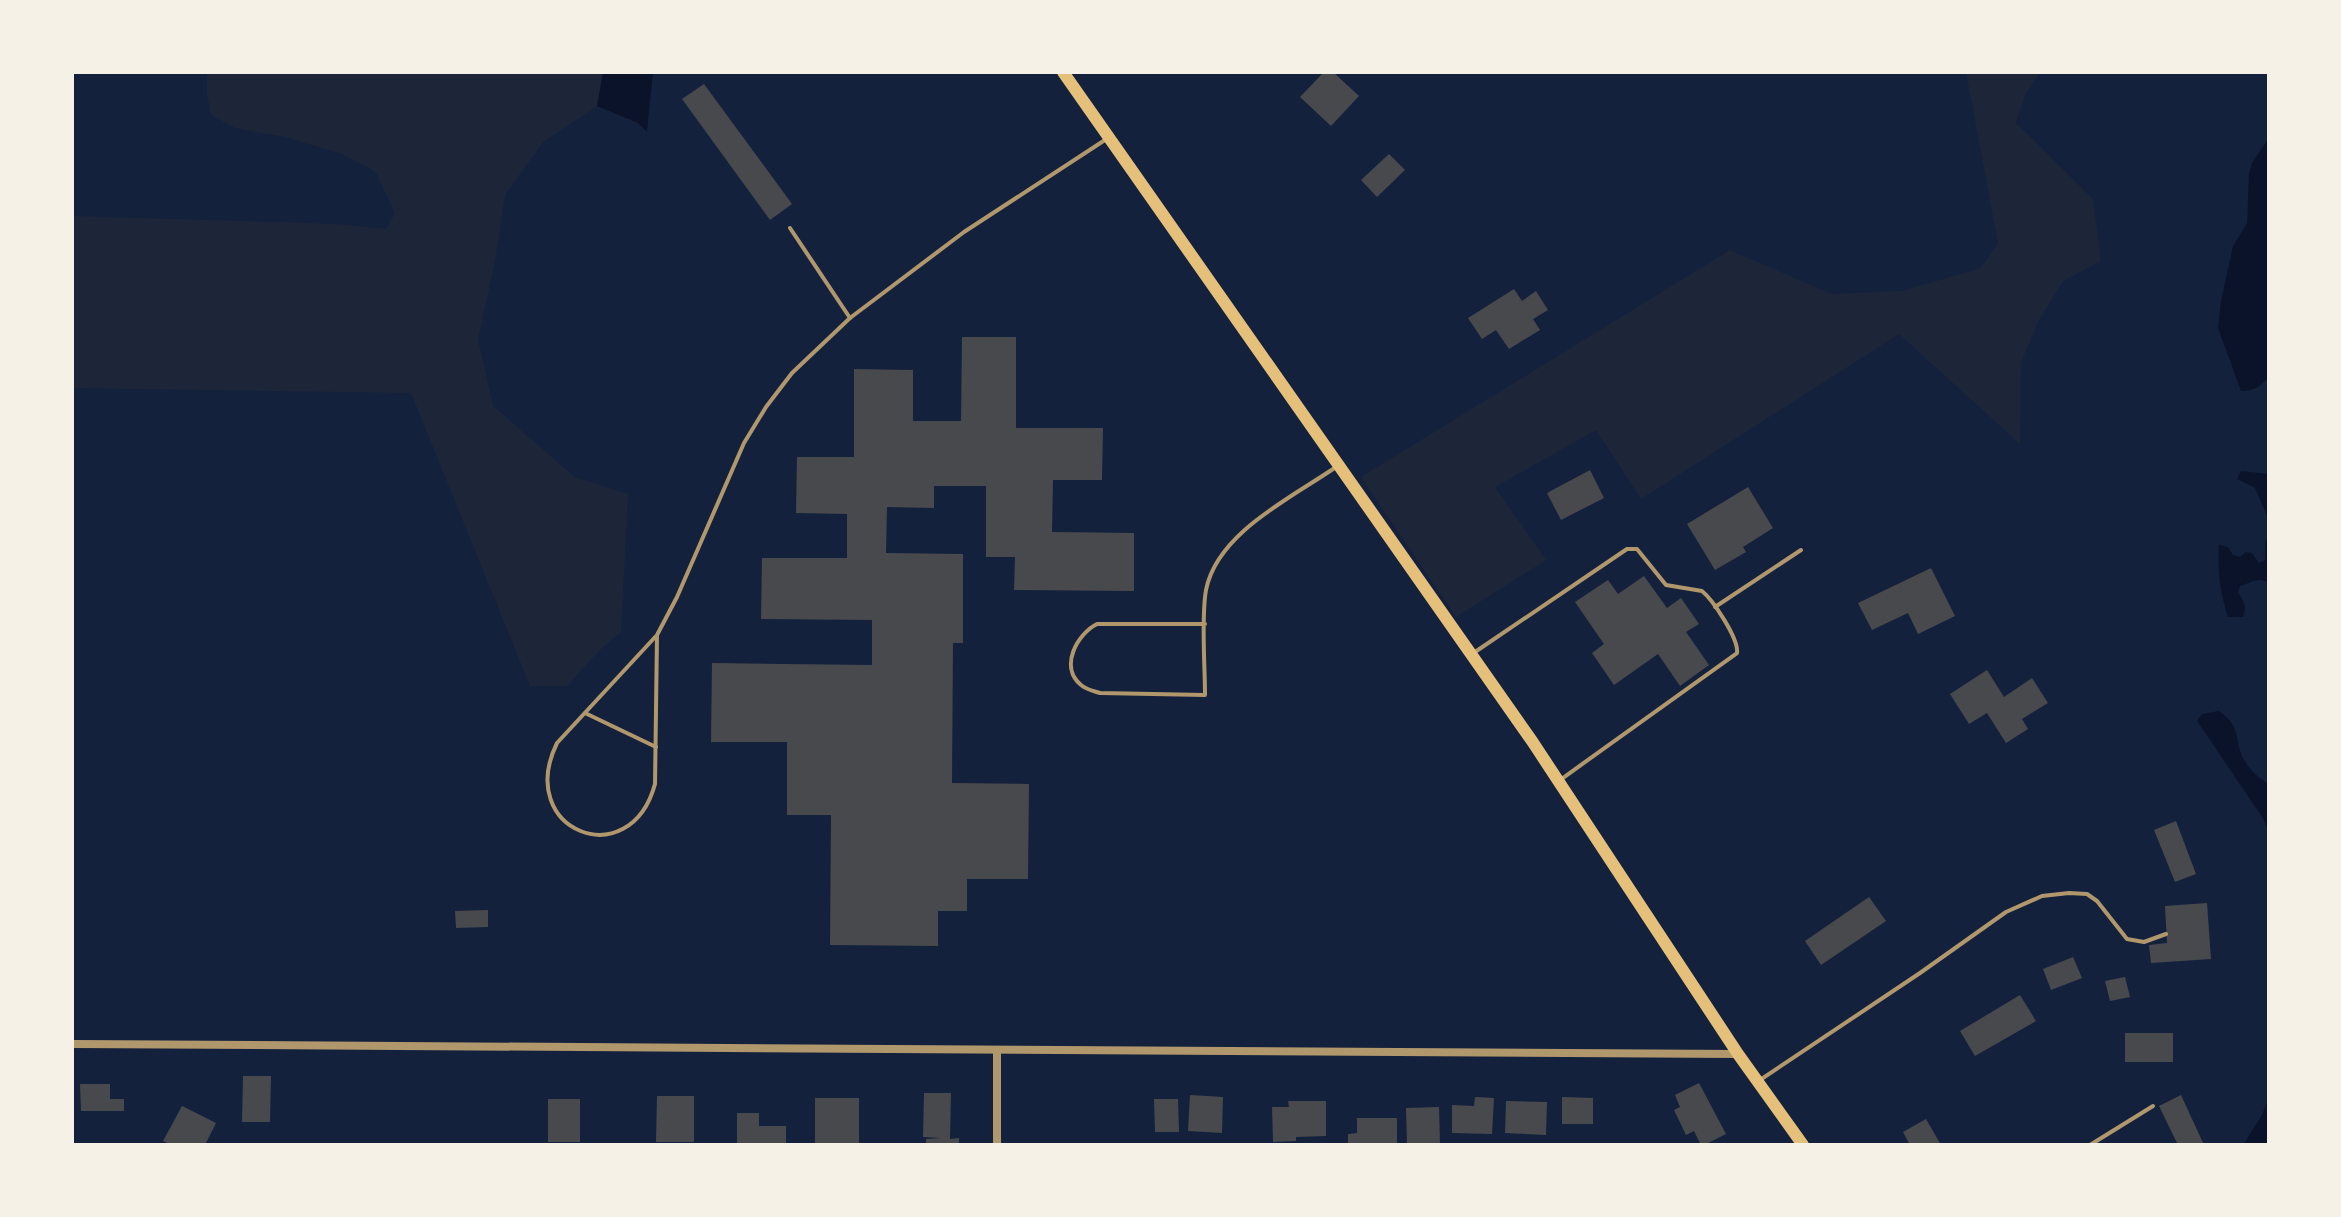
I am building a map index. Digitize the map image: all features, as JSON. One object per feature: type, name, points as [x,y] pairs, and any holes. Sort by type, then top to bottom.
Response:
[{"type":"main road","points":[[1063,72],[1558,781],[1738,1054],[1803,1145]]},
{"type":"street","points":[[72,1044],[1738,1054]]},
{"type":"street","points":[[997,1050],[997,1145]]},
{"type":"lane","points":[[657,635],[655,784],[650,805],[629,827],[616,833],[600,835],[574,827],[561,819],[551,804],[546,777],[548,762],[557,743],[657,635],[677,597],[744,443],[792,373],[850,318],[964,232],[1110,136]]},
{"type":"lane","points":[[790,228],[850,318]]},
{"type":"lane","points":[[1205,624],[1097,624],[1082,633],[1077,641],[1073,674],[1084,688],[1100,693],[1205,695],[1205,624],[1205,592],[1210,575],[1228,545],[1240,532],[1339,465]]},
{"type":"lane","points":[[1470,656],[1627,549],[1637,549],[1666,585],[1702,591],[1715,607],[1737,644],[1737,653],[1558,781]]},
{"type":"lane","points":[[1715,607],[1801,550]]},
{"type":"lane","points":[[585,713],[656,747]]},
{"type":"lane","points":[[1758,1082],[2006,912],[2042,896],[2087,894],[2097,901],[2127,939],[2144,942],[2166,934]]},
{"type":"lane","points":[[2090,1145],[2153,1106]]},
{"type":"shaded area","points":[[207,72],[603,72],[597,106],[543,142],[505,195],[478,340],[493,406],[575,477],[628,494],[621,632],[567,686],[530,686],[411,393],[72,388],[72,216],[337,224],[386,229],[395,213],[375,171],[342,154],[285,137],[235,128],[211,115]]},
{"type":"shaded area","points":[[603,72],[653,72],[647,132],[638,123],[597,106]]},
{"type":"shaded area","points":[[1966,72],[2040,72],[2025,95],[2016,123],[2093,199],[2101,261],[2063,281],[2038,322],[2021,363],[2020,444],[1899,334],[1641,499],[1596,430],[1495,487],[1546,560],[1456,617],[1361,477],[1730,250],[1832,294],[1902,291],[1981,268],[1998,243]]},
{"type":"shaded area","points":[[2269,138],[2269,377],[2257,387],[2241,391],[2218,328],[2233,246],[2247,223],[2249,173]]},
{"type":"shaded area","points":[[2241,471],[2269,474],[2269,520],[2255,488],[2237,479]]},
{"type":"shaded area","points":[[2269,533],[2269,583],[2258,580],[2240,586],[2238,592],[2245,607],[2243,617],[2228,617],[2220,581],[2219,545],[2228,547],[2233,555],[2240,557],[2246,552],[2252,553],[2259,563],[2265,560],[2265,543]]},
{"type":"shaded area","points":[[2219,711],[2234,727],[2247,764],[2269,784],[2269,831],[2197,721],[2202,714]]},
{"type":"shaded area","points":[[2269,1097],[2269,1145],[2243,1145],[2262,1115]]},
{"type":"building","points":[[1324,72],[1333,72],[1359,96],[1331,126],[1300,97]]},
{"type":"building","points":[[704,84],[792,204],[770,220],[682,99]]},
{"type":"building","points":[[1389,154],[1405,170],[1377,197],[1361,180]]},
{"type":"building","points":[[1514,289],[1522,301],[1536,291],[1548,310],[1533,319],[1540,330],[1509,349],[1496,330],[1482,339],[1468,318]]},
{"type":"building","points":[[962,337],[1016,337],[1016,428],[1103,428],[1102,480],[1053,480],[1052,532],[1134,533],[1134,591],[1014,590],[1015,557],[986,557],[986,486],[934,486],[934,508],[887,507],[886,553],[963,554],[963,643],[953,643],[952,783],[1029,784],[1028,879],[967,879],[967,911],[938,911],[938,946],[830,945],[831,815],[787,815],[787,742],[711,742],[712,663],[872,665],[872,620],[761,619],[762,558],[847,558],[847,514],[796,513],[797,457],[854,457],[854,369],[913,370],[913,421],[961,421]]},
{"type":"building","points":[[1590,470],[1604,498],[1561,520],[1547,493]]},
{"type":"building","points":[[1748,487],[1773,528],[1743,547],[1746,552],[1715,570],[1687,524]]},
{"type":"building","points":[[1931,568],[1955,616],[1918,634],[1908,613],[1872,630],[1858,603]]},
{"type":"building","points":[[1644,576],[1667,608],[1681,598],[1699,624],[1686,632],[1709,665],[1680,686],[1658,654],[1614,685],[1592,653],[1604,644],[1575,602],[1608,580],[1618,594]]},
{"type":"building","points":[[1987,670],[2004,697],[2032,678],[2048,703],[2022,719],[2028,729],[2006,743],[1987,713],[1969,724],[1950,694]]},
{"type":"building","points":[[2176,821],[2196,874],[2175,882],[2154,830]]},
{"type":"building","points":[[1869,897],[1886,921],[1821,965],[1805,941]]},
{"type":"building","points":[[2207,903],[2211,959],[2151,963],[2149,945],[2167,943],[2165,906]]},
{"type":"building","points":[[488,910],[488,927],[456,928],[455,911]]},
{"type":"building","points":[[2073,957],[2082,978],[2051,990],[2043,969]]},
{"type":"building","points":[[2125,977],[2130,997],[2110,1001],[2105,981]]},
{"type":"building","points":[[2020,995],[2036,1021],[1975,1056],[1960,1031]]},
{"type":"building","points":[[2125,1033],[2173,1033],[2173,1062],[2125,1062]]},
{"type":"building","points":[[243,1076],[271,1076],[270,1122],[242,1122]]},
{"type":"building","points":[[1699,1083],[1726,1134],[1704,1145],[1701,1145],[1694,1131],[1686,1135],[1674,1110],[1680,1107],[1675,1095]]},
{"type":"building","points":[[80,1084],[110,1084],[110,1099],[124,1099],[124,1111],[81,1111]]},
{"type":"building","points":[[924,1093],[951,1093],[950,1139],[959,1138],[959,1145],[926,1145],[926,1139],[941,1138],[923,1137]]},
{"type":"building","points":[[1190,1095],[1223,1097],[1222,1133],[1188,1131]]},
{"type":"building","points":[[2181,1095],[2204,1145],[2178,1145],[2159,1106]]},
{"type":"building","points":[[657,1096],[694,1096],[694,1142],[656,1142]]},
{"type":"building","points":[[1475,1097],[1494,1098],[1492,1134],[1452,1133],[1452,1105],[1474,1106]]},
{"type":"building","points":[[1562,1097],[1593,1098],[1593,1124],[1562,1124]]},
{"type":"building","points":[[815,1098],[859,1098],[859,1145],[815,1145]]},
{"type":"building","points":[[548,1099],[580,1099],[580,1142],[548,1142]]},
{"type":"building","points":[[1154,1099],[1178,1099],[1179,1132],[1155,1132]]},
{"type":"building","points":[[1288,1101],[1326,1101],[1326,1136],[1273,1142],[1272,1107],[1289,1107]]},
{"type":"building","points":[[1506,1101],[1547,1102],[1546,1135],[1505,1133]]},
{"type":"building","points":[[182,1106],[216,1123],[205,1145],[172,1145],[163,1141]]},
{"type":"building","points":[[1439,1107],[1440,1145],[1407,1145],[1406,1108]]},
{"type":"building","points":[[737,1113],[759,1113],[759,1126],[786,1126],[786,1145],[737,1145]]},
{"type":"building","points":[[1357,1118],[1397,1118],[1397,1145],[1348,1145],[1348,1134],[1357,1133]]},
{"type":"building","points":[[1926,1119],[1941,1145],[1910,1145],[1903,1132]]}]
